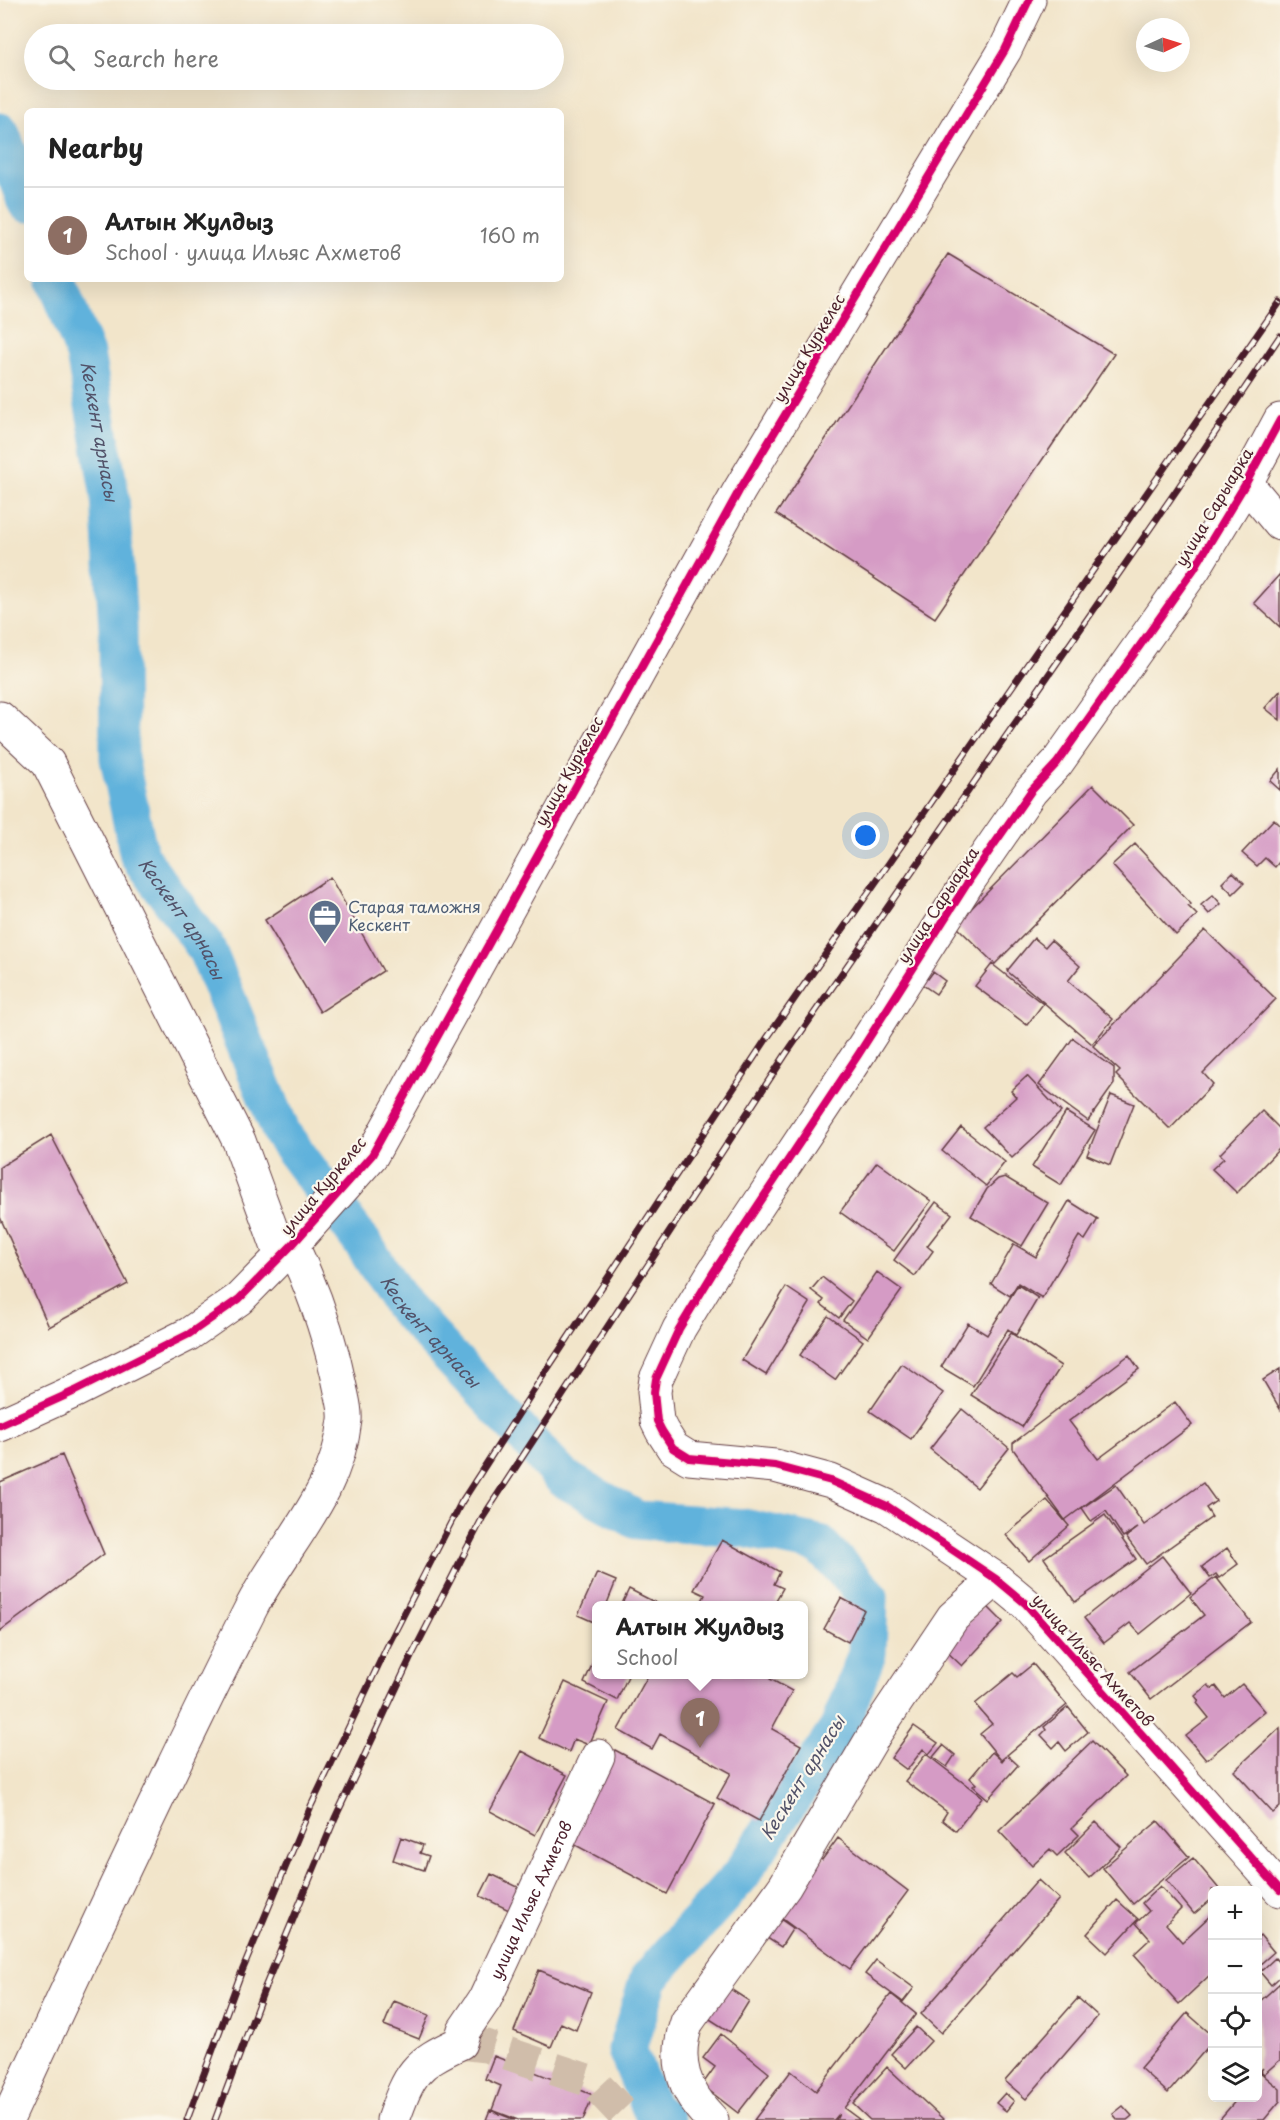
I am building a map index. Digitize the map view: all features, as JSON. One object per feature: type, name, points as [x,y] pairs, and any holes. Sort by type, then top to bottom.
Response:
[{"type":"street","name":"улица Куркелес","points":[[0,1425],[189,1334],[239,1299],[372,1155],[739,491],[1005,50],[1029,0]]},
{"type":"street","name":"улица Сарыарка","points":[[657,1421],[654,1392],[656,1379],[679,1329],[713,1273],[858,1055],[970,879],[1031,790],[1057,763],[1113,686],[1194,569],[1246,483],[1280,420]]},
{"type":"street","points":[[1246,483],[1280,524]]},
{"type":"street","points":[[0,718],[48,763],[239,1141],[286,1250],[306,1276],[335,1360],[346,1417],[337,1462],[314,1510],[262,1586],[126,1861],[7,2120]]},
{"type":"street","name":"улица Ильяс Ахметов","points":[[657,1421],[673,1448],[689,1458],[776,1466],[831,1481],[887,1506],[996,1579],[1026,1604],[1280,1890]]},
{"type":"street","points":[[712,2120],[698,2105],[684,2078],[681,2038],[687,2022],[785,1886],[876,1732],[953,1617],[996,1579]]},
{"type":"street","name":"улица Ильяс Ахметов","points":[[393,2120],[404,2089],[418,2067],[460,2043],[464,2030],[485,1999],[598,1756]]},
{"type":"building","points":[[948,254],[1114,354],[935,618],[776,514]]},
{"type":"building","points":[[1280,574],[1280,627],[1254,603]]},
{"type":"building","points":[[1280,691],[1280,720],[1265,708]]},
{"type":"building","points":[[1280,769],[1280,790],[1270,781]]},
{"type":"building","points":[[1093,785],[1133,825],[995,964],[955,925]]},
{"type":"building","points":[[1274,819],[1280,825],[1280,861],[1275,867],[1265,858],[1257,866],[1242,853]]},
{"type":"building","points":[[1135,844],[1191,904],[1188,906],[1197,915],[1176,935],[1112,865]]},
{"type":"building","points":[[1233,872],[1244,883],[1233,894],[1222,883]]},
{"type":"building","name":"Старая таможня Кескент","points":[[330,877],[383,971],[320,1012],[265,920]]},
{"type":"building","points":[[1213,895],[1221,904],[1209,914],[1201,905]]},
{"type":"building","points":[[1205,930],[1276,999],[1203,1073],[1213,1084],[1170,1129],[1116,1075],[1120,1071],[1093,1046]]},
{"type":"building","points":[[1034,938],[1045,947],[1051,940],[1080,966],[1068,981],[1113,1019],[1092,1044],[1007,971]]},
{"type":"building","points":[[992,964],[1043,1004],[1027,1025],[975,986]]},
{"type":"building","points":[[933,972],[945,981],[936,994],[920,983],[925,977],[928,979]]},
{"type":"building","points":[[1073,1038],[1114,1068],[1114,1084],[1088,1121],[1039,1085]]},
{"type":"building","points":[[1027,1076],[1061,1112],[1012,1158],[983,1127],[1016,1097],[1011,1091]]},
{"type":"building","points":[[1111,1095],[1134,1104],[1110,1165],[1087,1155]]},
{"type":"building","points":[[1262,1111],[1280,1129],[1280,1148],[1237,1193],[1212,1169],[1224,1158],[1220,1154]]},
{"type":"building","points":[[1066,1112],[1095,1130],[1061,1185],[1032,1167]]},
{"type":"building","points":[[961,1127],[1005,1162],[986,1186],[942,1151]]},
{"type":"building","points":[[51,1135],[128,1284],[49,1327],[0,1217],[0,1167]]},
{"type":"building","points":[[877,1162],[931,1201],[894,1251],[840,1212]]},
{"type":"building","points":[[1005,1177],[1048,1203],[1022,1246],[971,1216],[987,1189],[998,1179]]},
{"type":"building","points":[[1069,1201],[1098,1219],[1085,1240],[1079,1236],[1042,1298],[1018,1283],[1010,1296],[991,1284],[1014,1244],[1036,1257]]},
{"type":"building","points":[[936,1202],[952,1214],[927,1246],[933,1251],[915,1276],[894,1260]]},
{"type":"building","points":[[877,1272],[902,1290],[868,1338],[843,1320]]},
{"type":"building","points":[[822,1277],[852,1301],[839,1318],[821,1304],[824,1300],[811,1290]]},
{"type":"building","points":[[1018,1285],[1038,1298],[1016,1335],[1008,1329],[973,1386],[941,1367],[968,1323],[987,1335]]},
{"type":"building","points":[[786,1287],[810,1303],[766,1375],[742,1360]]},
{"type":"building","points":[[828,1316],[863,1341],[835,1380],[800,1355]]},
{"type":"building","points":[[1011,1333],[1061,1366],[1022,1427],[971,1395]]},
{"type":"building","points":[[1129,1355],[1139,1369],[1069,1421],[1098,1459],[1175,1402],[1192,1425],[1065,1520],[1013,1449],[1013,1443]]},
{"type":"building","points":[[902,1364],[943,1393],[911,1439],[870,1411]]},
{"type":"building","points":[[1280,1369],[1280,1409],[1263,1380]]},
{"type":"building","points":[[962,1409],[1009,1448],[977,1488],[930,1449]]},
{"type":"building","points":[[62,1455],[104,1554],[0,1631],[0,1482]]},
{"type":"building","points":[[1203,1483],[1216,1501],[1206,1508],[1212,1517],[1146,1564],[1126,1537],[1138,1528],[1123,1537],[1106,1511],[1091,1521],[1082,1508],[1116,1485],[1144,1525]]},
{"type":"building","points":[[1047,1500],[1069,1526],[1029,1561],[1006,1535]]},
{"type":"building","points":[[1105,1515],[1136,1559],[1075,1602],[1044,1558]]},
{"type":"building","points":[[722,1540],[780,1572],[774,1584],[783,1588],[776,1601],[702,1601],[705,1595],[694,1590]]},
{"type":"building","points":[[1227,1548],[1238,1564],[1219,1578],[1216,1574],[1210,1578],[1202,1567]]},
{"type":"building","points":[[1162,1556],[1191,1593],[1140,1634],[1130,1623],[1104,1643],[1084,1618]]},
{"type":"building","points":[[597,1573],[616,1581],[608,1601],[592,1601],[592,1621],[578,1615]]},
{"type":"building","points":[[1216,1577],[1251,1622],[1151,1699],[1130,1672],[1204,1615],[1190,1597]]},
{"type":"building","points":[[629,1589],[652,1601],[623,1601]]},
{"type":"building","points":[[841,1598],[864,1610],[848,1642],[824,1629]]},
{"type":"building","points":[[985,1604],[1003,1622],[962,1666],[943,1648]]},
{"type":"building","points":[[1033,1664],[1067,1705],[1007,1755],[1018,1765],[988,1799],[973,1786],[976,1784],[970,1778],[992,1752],[1002,1761],[1006,1756],[1001,1760],[980,1734],[992,1724],[975,1704],[1013,1673],[1017,1677]]},
{"type":"building","points":[[592,1665],[592,1679],[627,1679],[617,1700],[584,1683]]},
{"type":"building","points":[[646,1679],[770,1679],[792,1691],[772,1729],[801,1745],[759,1821],[717,1798],[731,1773],[660,1734],[652,1749],[618,1730]]},
{"type":"building","points":[[565,1682],[608,1702],[589,1745],[574,1739],[569,1752],[539,1738]]},
{"type":"building","points":[[1242,1684],[1265,1711],[1206,1760],[1186,1736],[1209,1718],[1197,1703],[1199,1701],[1195,1696],[1208,1685],[1212,1689],[1216,1686],[1225,1698]]},
{"type":"building","points":[[1068,1707],[1088,1732],[1066,1751],[1059,1742],[1053,1748],[1041,1735],[1046,1730],[1044,1727]]},
{"type":"building","points":[[914,1726],[938,1743],[929,1754],[923,1749],[907,1770],[891,1758]]},
{"type":"building","points":[[1280,1728],[1280,1807],[1273,1813],[1234,1771]]},
{"type":"building","points":[[1092,1741],[1126,1776],[1072,1828],[1079,1835],[1057,1856],[1050,1849],[1032,1866],[999,1831]]},
{"type":"building","points":[[943,1745],[955,1755],[947,1767],[933,1757]]},
{"type":"building","points":[[615,1750],[715,1804],[667,1894],[566,1840]]},
{"type":"building","points":[[522,1751],[567,1775],[535,1835],[490,1811]]},
{"type":"building","points":[[926,1754],[982,1797],[956,1831],[942,1820],[947,1812],[905,1781]]},
{"type":"building","points":[[1158,1821],[1189,1857],[1133,1904],[1103,1868]]},
{"type":"building","points":[[1096,1822],[1121,1847],[1089,1878],[1065,1853]]},
{"type":"building","points":[[401,1837],[423,1845],[420,1853],[429,1856],[424,1870],[393,1860]]},
{"type":"building","points":[[838,1838],[908,1891],[850,1969],[773,1912],[815,1854],[822,1860]]},
{"type":"building","points":[[1193,1858],[1217,1886],[1208,1886],[1208,1902],[1194,1914],[1166,1880]]},
{"type":"building","points":[[491,1874],[522,1889],[511,1911],[480,1896]]},
{"type":"building","points":[[1038,1880],[1059,1899],[941,2033],[921,2014]]},
{"type":"building","points":[[1160,1886],[1181,1909],[1166,1924],[1182,1942],[1208,1918],[1208,1977],[1179,2004],[1134,1954],[1150,1939],[1136,1923],[1149,1911],[1142,1903]]},
{"type":"building","points":[[1117,1900],[1138,1919],[1107,1953],[1087,1934]]},
{"type":"building","points":[[777,1917],[793,1928],[781,1947],[764,1936]]},
{"type":"building","points":[[1262,1937],[1274,1952],[1262,1962]]},
{"type":"building","points":[[1275,1958],[1280,1964],[1280,1977],[1271,1985],[1262,1974],[1262,1970]]},
{"type":"building","points":[[876,1960],[914,1988],[903,2002],[865,1974]]},
{"type":"building","points":[[539,1970],[591,1992],[576,2030],[561,2023],[551,2047],[514,2031]]},
{"type":"building","points":[[1280,1983],[1280,2060],[1264,2074],[1262,2072],[1262,1999]]},
{"type":"building","points":[[724,1985],[749,2001],[730,2032],[705,2016]]},
{"type":"building","points":[[891,1994],[916,2014],[844,2108],[860,2120],[836,2120],[839,2114],[834,2120],[754,2120],[791,2071],[816,2091]]},
{"type":"building","points":[[1078,1998],[1098,2016],[1026,2099],[1005,2081]]},
{"type":"building","points":[[394,2001],[429,2015],[419,2039],[384,2025]]},
{"type":"building","points":[[1187,2013],[1208,2031],[1208,2047],[1168,2093],[1140,2068]]},
{"type":"building","points":[[916,2027],[931,2041],[906,2068],[891,2054]]},
{"type":"building","points":[[721,2034],[769,2073],[738,2113],[702,2085],[715,2067],[703,2058]]},
{"type":"building","points":[[494,2056],[593,2095],[583,2120],[518,2120],[492,2110],[501,2086],[485,2079]]},
{"type":"building","points":[[887,2067],[944,2120],[870,2120],[853,2104]]},
{"type":"building","points":[[1262,2074],[1280,2089],[1280,2101],[1264,2120],[1219,2120],[1235,2102],[1262,2102]]},
{"type":"building","points":[[1005,2093],[1014,2101],[1006,2111],[996,2103]]},
{"type":"building","points":[[1123,2106],[1132,2116],[1127,2120],[1118,2120],[1113,2114]]},
{"type":"building","points":[[490,2110],[515,2120],[486,2120]]},
{"type":"waterway","name":"Кескент арнасы","points":[[0,132],[24,195]]},
{"type":"waterway","name":"Кескент арнасы","points":[[57,282],[85,354],[110,496],[118,628],[119,758],[139,856],[206,948],[282,1134],[364,1245],[402,1305],[563,1478],[637,1520],[744,1528],[819,1544],[869,1597],[867,1653],[839,1728],[740,1876],[649,1978],[627,2050],[651,2108],[665,2120]]},
{"type":"tunnel","points":[[460,2043],[486,2046],[593,2082],[629,2120]]},
{"type":"railway","points":[[187,2120],[240,1976],[311,1806],[387,1647],[461,1503],[765,1041],[1280,302]]},
{"type":"railway","points":[[215,2120],[265,1987],[335,1818],[411,1657],[483,1517],[786,1054],[1178,488],[1280,336]]},
{"type":"cycle path","points":[[0,1425],[75,1391],[189,1334],[239,1299],[292,1245],[372,1155],[739,491],[1005,50],[1029,0]]},
{"type":"cycle path","points":[[1280,420],[1246,483],[1194,569],[1057,763],[1031,791],[970,879],[858,1055],[713,1273],[679,1329],[656,1379],[654,1392],[657,1421],[662,1431],[673,1448],[689,1458],[775,1466],[831,1481],[887,1506],[996,1579],[1026,1604],[1280,1890]]},
{"type":"place","name":"Старая таможня Кескент","points":[[325,945]]},
{"type":"place","name":"Алтын Жулдыз","points":[[700,1748]]}]
